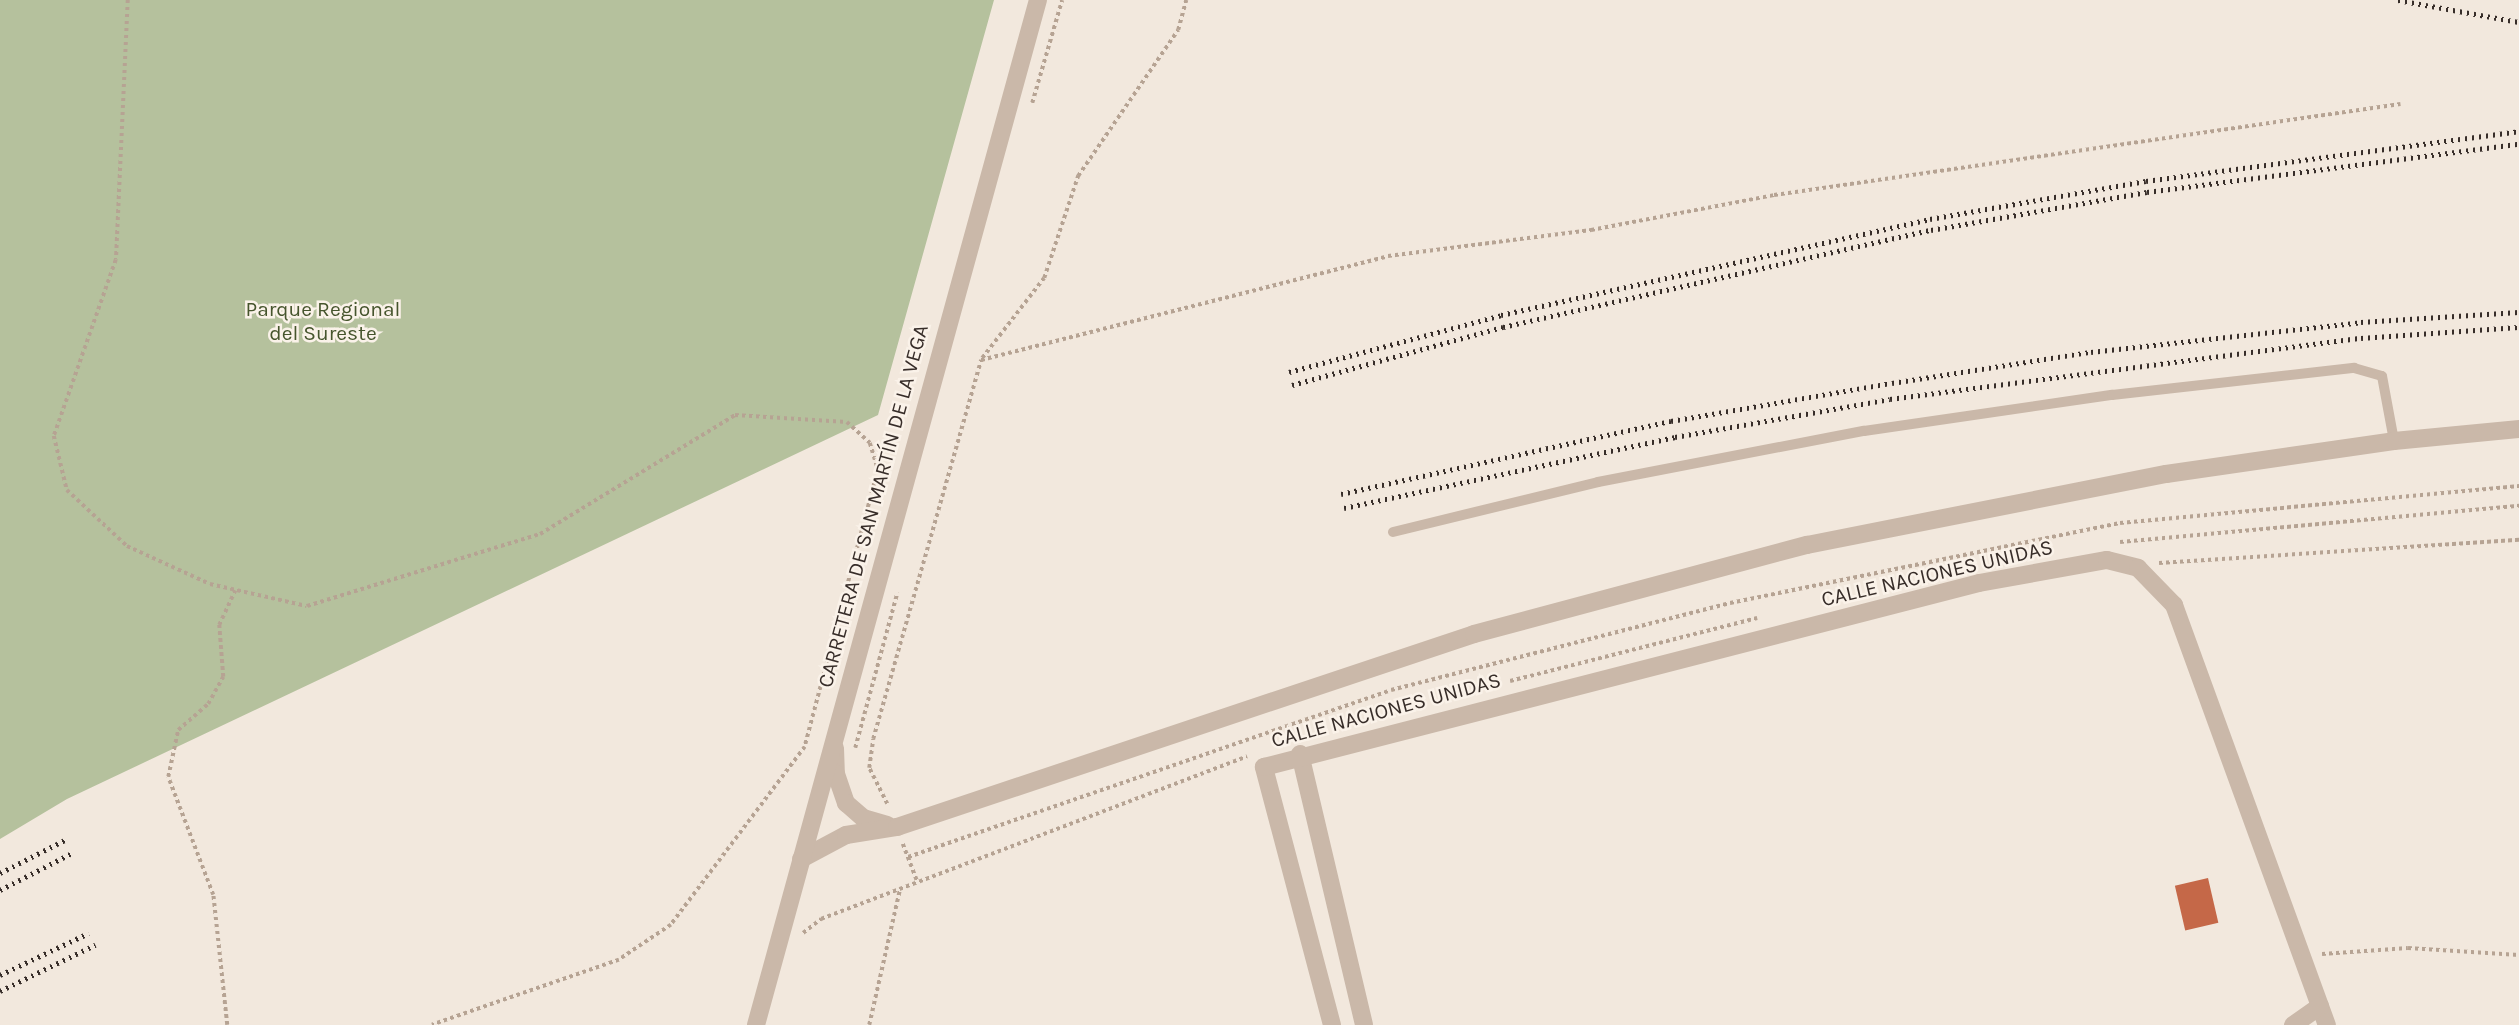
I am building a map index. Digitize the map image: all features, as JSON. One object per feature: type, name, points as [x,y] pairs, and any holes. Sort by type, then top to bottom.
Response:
[{"type":"street","name":"CARRETERA DE SAN MARTÍN DE LA VEGA","points":[[756,1025],[1038,0]]},
{"type":"street","points":[[801,859],[846,835],[897,827],[1474,634],[1693,574],[2041,495],[2394,441],[2519,429]]},
{"type":"street","name":"CALLE NACIONES UNIDAS","points":[[1332,1025],[1264,767],[1300,754],[1979,583],[2107,560],[2138,568]]},
{"type":"street","points":[[2138,568],[2174,605],[2326,1025]]},
{"type":"street","points":[[834,734],[835,774],[846,803],[863,818],[897,827]]},
{"type":"street","points":[[1300,754],[1364,1025]]},
{"type":"street","points":[[2293,1025],[2320,1006]]},
{"type":"lane","points":[[1393,532],[1598,482],[1864,431],[2112,395],[2354,368],[2382,376],[2394,441]]},
{"type":"path","points":[[128,0],[116,260],[54,436],[67,490],[127,546],[235,590],[307,606],[540,534],[736,415],[847,422],[870,443],[878,470],[805,747],[671,925],[620,960],[432,1025]]},
{"type":"path","points":[[1031,107],[1062,0]]},
{"type":"path","points":[[881,808],[890,809],[869,768],[873,739],[981,360],[1044,278],[1078,176],[1178,30],[1186,0]]},
{"type":"path","points":[[981,360],[1388,256],[1591,230],[1774,195],[2400,104]]},
{"type":"path","points":[[908,857],[1391,690],[1730,603],[2120,523],[2519,486]]},
{"type":"path","points":[[2138,568],[2189,557],[2291,559],[2519,540]]},
{"type":"path","points":[[853,755],[901,579]]},
{"type":"path","points":[[227,1025],[214,895],[168,777],[178,730],[208,704],[223,677],[219,625],[235,590]]},
{"type":"path","points":[[801,940],[810,924],[917,881]]},
{"type":"path","points":[[869,1025],[900,888]]},
{"type":"path","points":[[2302,956],[2408,948],[2519,955]]},
{"type":"green space","name":"Parque Regional del Sureste","points":[[0,0],[994,0],[878,415],[67,799],[0,839]]},
{"type":"building","points":[[2208,878],[2218,923],[2185,930],[2175,886]]},
{"type":"railway","points":[[2398,0],[2519,22]]},
{"type":"railway","points":[[1289,372],[1501,315],[1930,219],[2146,181],[2519,131]]},
{"type":"railway","points":[[1292,385],[1503,327],[1931,230],[2147,192],[2519,144]]},
{"type":"railway","points":[[1341,494],[1671,421],[2091,352],[2361,322],[2519,312]]},
{"type":"railway","points":[[1344,508],[1675,437],[1890,399],[2361,338],[2519,327]]},
{"type":"railway","points":[[0,873],[67,839]]},
{"type":"railway","points":[[0,890],[72,853]]},
{"type":"railway","points":[[0,975],[89,933]]},
{"type":"railway","points":[[0,991],[95,945]]}]
